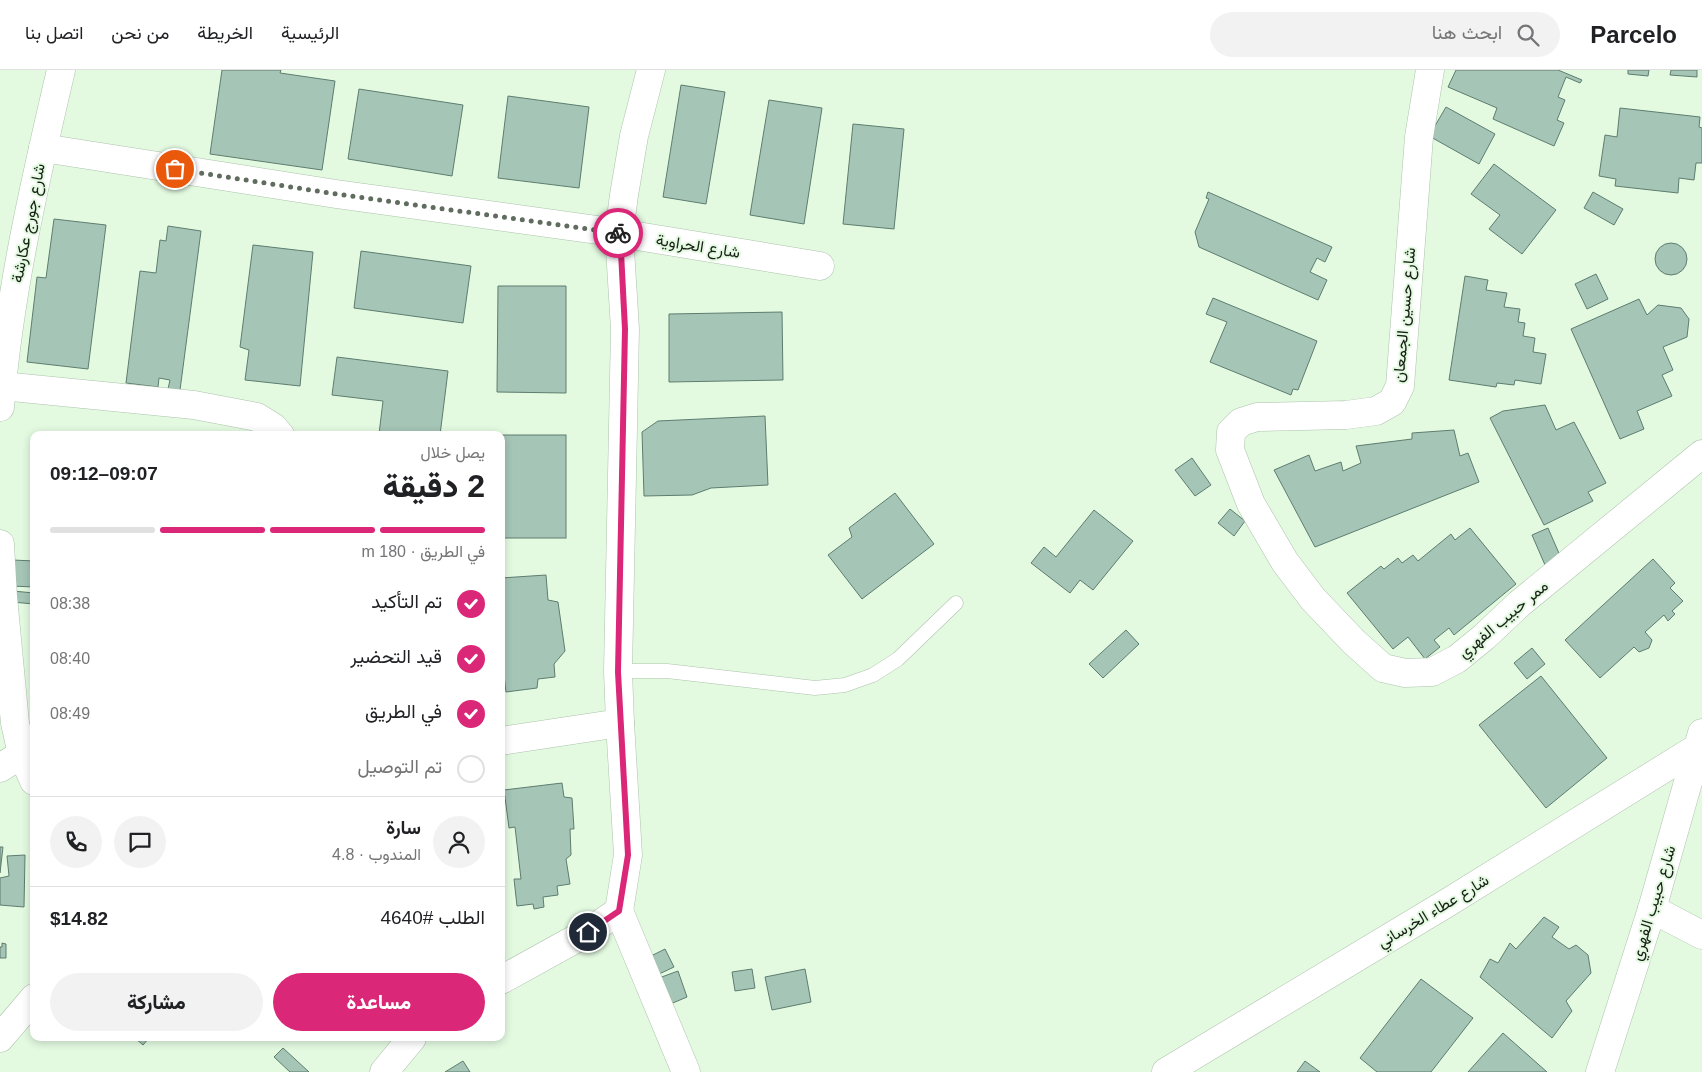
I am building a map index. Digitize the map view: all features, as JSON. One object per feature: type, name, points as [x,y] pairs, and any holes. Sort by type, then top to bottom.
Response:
[{"type":"street","name":"شارع جورج عكارشة","points":[[1,396],[4,326],[61,70]]},
{"type":"street","points":[[651,70],[634,136],[624,194],[620,233],[625,329],[618,672],[628,855],[619,911],[686,1072]]},
{"type":"street","name":"شارع حسين الجمعان","points":[[1230,450],[1231,432],[1241,422],[1257,417],[1346,415],[1376,411],[1392,402],[1400,386],[1419,137],[1430,70]]},
{"type":"street","name":"شارع الحراوية","points":[[43,148],[336,194],[620,233],[820,266]]},
{"type":"street","points":[[1,396],[194,405],[257,417],[276,431]]},
{"type":"street","name":"ممر حبيب الفهري","points":[[1230,450],[1251,504],[1286,562],[1313,600],[1354,642],[1383,668],[1405,673],[1432,672],[1457,659],[1519,604],[1702,454]]},
{"type":"street","points":[[0,544],[3,596],[16,723],[11,761],[30,778]]},
{"type":"street","points":[[505,740],[620,722]]},
{"type":"street","name":"شارع حبيب الفهري","points":[[1600,1072],[1652,908],[1700,740]]},
{"type":"street","name":"شارع عطاء الخرساني","points":[[1166,1072],[1447,903],[1700,740]]},
{"type":"street","points":[[1652,908],[1702,934]]},
{"type":"street","points":[[505,978],[588,932],[619,911]]},
{"type":"street","points":[[0,1038],[30,1003]]},
{"type":"street","points":[[384,1072],[410,1041]]},
{"type":"lane","points":[[618,672],[667,671],[815,688],[845,685],[873,675],[898,659],[956,603]]},
{"type":"building","points":[[222,70],[281,70],[280,73],[335,81],[322,170],[210,154]]},
{"type":"building","points":[[1456,70],[1558,70],[1582,80],[1580,83],[1566,77],[1558,97],[1565,100],[1557,120],[1564,123],[1554,146],[1493,119],[1497,108],[1448,87]]},
{"type":"building","points":[[1628,70],[1649,70],[1648,76],[1628,74]]},
{"type":"building","points":[[1671,70],[1697,70],[1697,77],[1670,75]]},
{"type":"building","points":[[681,85],[725,92],[706,204],[663,197]]},
{"type":"building","points":[[359,89],[463,105],[452,176],[348,159]]},
{"type":"building","points":[[508,96],[589,107],[579,188],[498,178]]},
{"type":"building","points":[[769,100],[822,108],[804,224],[750,215]]},
{"type":"building","points":[[1446,107],[1495,134],[1479,164],[1429,136]]},
{"type":"building","points":[[1620,108],[1700,117],[1699,127],[1702,128],[1702,163],[1696,163],[1694,180],[1679,178],[1678,193],[1615,186],[1616,179],[1599,176],[1605,135],[1617,137]]},
{"type":"building","points":[[853,124],[904,129],[894,229],[843,224]]},
{"type":"building","points":[[1494,164],[1556,210],[1522,254],[1489,229],[1500,215],[1471,194]]},
{"type":"building","points":[[1208,192],[1332,247],[1325,262],[1317,258],[1310,272],[1327,280],[1318,300],[1199,247],[1195,232],[1209,199],[1206,198]]},
{"type":"building","points":[[1593,192],[1623,209],[1614,225],[1584,208]]},
{"type":"building","points":[[54,219],[106,225],[88,369],[27,362],[37,277],[46,278]]},
{"type":"building","points":[[168,226],[201,231],[180,390],[168,389],[170,380],[159,378],[158,387],[126,383],[140,271],[156,273],[160,240],[166,241]]},
{"type":"building","points":[[1671,243],[1682,248],[1687,259],[1682,270],[1671,275],[1660,270],[1655,259],[1660,248]]},
{"type":"building","points":[[253,245],[313,252],[300,386],[245,380],[249,350],[240,347]]},
{"type":"building","points":[[361,251],[471,266],[463,323],[354,308]]},
{"type":"building","points":[[1596,274],[1608,299],[1587,309],[1575,284]]},
{"type":"building","points":[[1465,276],[1488,280],[1486,290],[1507,293],[1504,307],[1520,309],[1518,322],[1525,323],[1523,336],[1535,338],[1533,352],[1546,354],[1541,384],[1515,380],[1514,385],[1497,383],[1496,387],[1449,380]]},
{"type":"building","points":[[498,286],[566,286],[566,393],[497,392]]},
{"type":"building","points":[[1213,298],[1317,341],[1298,390],[1293,389],[1291,395],[1210,362],[1227,322],[1206,314]]},
{"type":"building","points":[[1639,299],[1647,315],[1658,305],[1681,308],[1689,319],[1687,337],[1663,347],[1673,370],[1662,375],[1672,396],[1637,411],[1644,429],[1620,439],[1571,329]]},
{"type":"building","points":[[782,312],[783,380],[669,382],[669,314]]},
{"type":"building","points":[[337,357],[448,371],[440,431],[379,431],[383,401],[332,395]]},
{"type":"building","points":[[1545,405],[1556,430],[1574,422],[1606,483],[1588,492],[1593,501],[1544,525],[1490,418],[1503,411]]},
{"type":"building","points":[[765,416],[768,485],[711,488],[692,495],[644,496],[642,432],[658,421]]},
{"type":"building","points":[[1454,430],[1460,456],[1468,453],[1479,482],[1315,547],[1274,470],[1309,455],[1315,471],[1341,462],[1343,471],[1361,463],[1356,446],[1412,439],[1412,433]]},
{"type":"building","points":[[505,435],[566,435],[566,538],[505,538]]},
{"type":"building","points":[[1192,458],[1211,485],[1195,496],[1175,470]]},
{"type":"building","points":[[895,493],[934,544],[862,599],[828,555],[852,537],[849,528]]},
{"type":"building","points":[[1230,509],[1245,521],[1234,536],[1218,523]]},
{"type":"building","points":[[1094,510],[1133,541],[1093,590],[1080,580],[1070,593],[1031,563],[1044,547],[1056,557]]},
{"type":"building","points":[[1470,528],[1516,584],[1454,635],[1449,628],[1434,640],[1440,647],[1425,659],[1408,637],[1393,649],[1347,593],[1381,566],[1384,569],[1398,558],[1402,563],[1413,555],[1418,561],[1451,534],[1455,540]]},
{"type":"building","points":[[1548,528],[1561,558],[1545,565],[1532,535]]},
{"type":"building","points":[[1653,559],[1675,583],[1670,588],[1683,601],[1672,611],[1675,614],[1668,621],[1664,615],[1645,632],[1652,640],[1649,648],[1639,652],[1634,647],[1600,678],[1565,640]]},
{"type":"building","points":[[13,560],[30,561],[30,587],[10,586]]},
{"type":"building","points":[[546,575],[548,600],[558,602],[565,651],[554,664],[555,677],[538,679],[537,688],[506,692],[505,578]]},
{"type":"building","points":[[13,591],[30,593],[30,604],[12,602]]},
{"type":"building","points":[[1126,630],[1139,644],[1103,678],[1089,664]]},
{"type":"building","points":[[1532,648],[1545,664],[1527,679],[1514,663]]},
{"type":"building","points":[[1541,676],[1607,758],[1546,808],[1479,725]]},
{"type":"building","points":[[562,783],[564,797],[572,798],[574,829],[570,829],[571,855],[566,859],[570,884],[557,886],[558,895],[543,897],[544,907],[534,909],[533,904],[517,906],[514,879],[521,879],[515,827],[509,828],[505,790]]},
{"type":"building","points":[[0,847],[3,847],[0,873]]},
{"type":"building","points":[[25,855],[24,907],[0,905],[0,878],[9,876],[7,856]]},
{"type":"building","points":[[1544,917],[1559,927],[1552,937],[1569,949],[1576,945],[1588,955],[1591,973],[1566,1001],[1572,1011],[1552,1038],[1480,977],[1490,959],[1498,963],[1510,943],[1516,949]]},
{"type":"building","points":[[2,943],[6,944],[6,958],[0,958]]},
{"type":"building","points":[[665,949],[674,967],[657,975],[649,957]]},
{"type":"building","points":[[752,969],[755,988],[735,991],[732,972]]},
{"type":"building","points":[[805,969],[811,1002],[772,1010],[765,977]]},
{"type":"building","points":[[678,971],[687,997],[668,1005],[659,978]]},
{"type":"building","points":[[1421,979],[1473,1018],[1431,1072],[1377,1072],[1360,1058]]},
{"type":"building","points":[[1503,1033],[1547,1072],[1468,1072]]},
{"type":"building","points":[[138,1041],[146,1041],[143,1045]]},
{"type":"building","points":[[283,1048],[309,1072],[290,1072],[274,1057]]},
{"type":"building","points":[[463,1061],[470,1072],[445,1072]]},
{"type":"building","points":[[1305,1061],[1320,1072],[1297,1072]]},
{"type":"way so far","points":[[175,169],[336,194],[618,233]]},
{"type":"route","points":[[588,932],[619,911],[628,855],[618,672],[625,329],[620,233],[618,233]]}]
